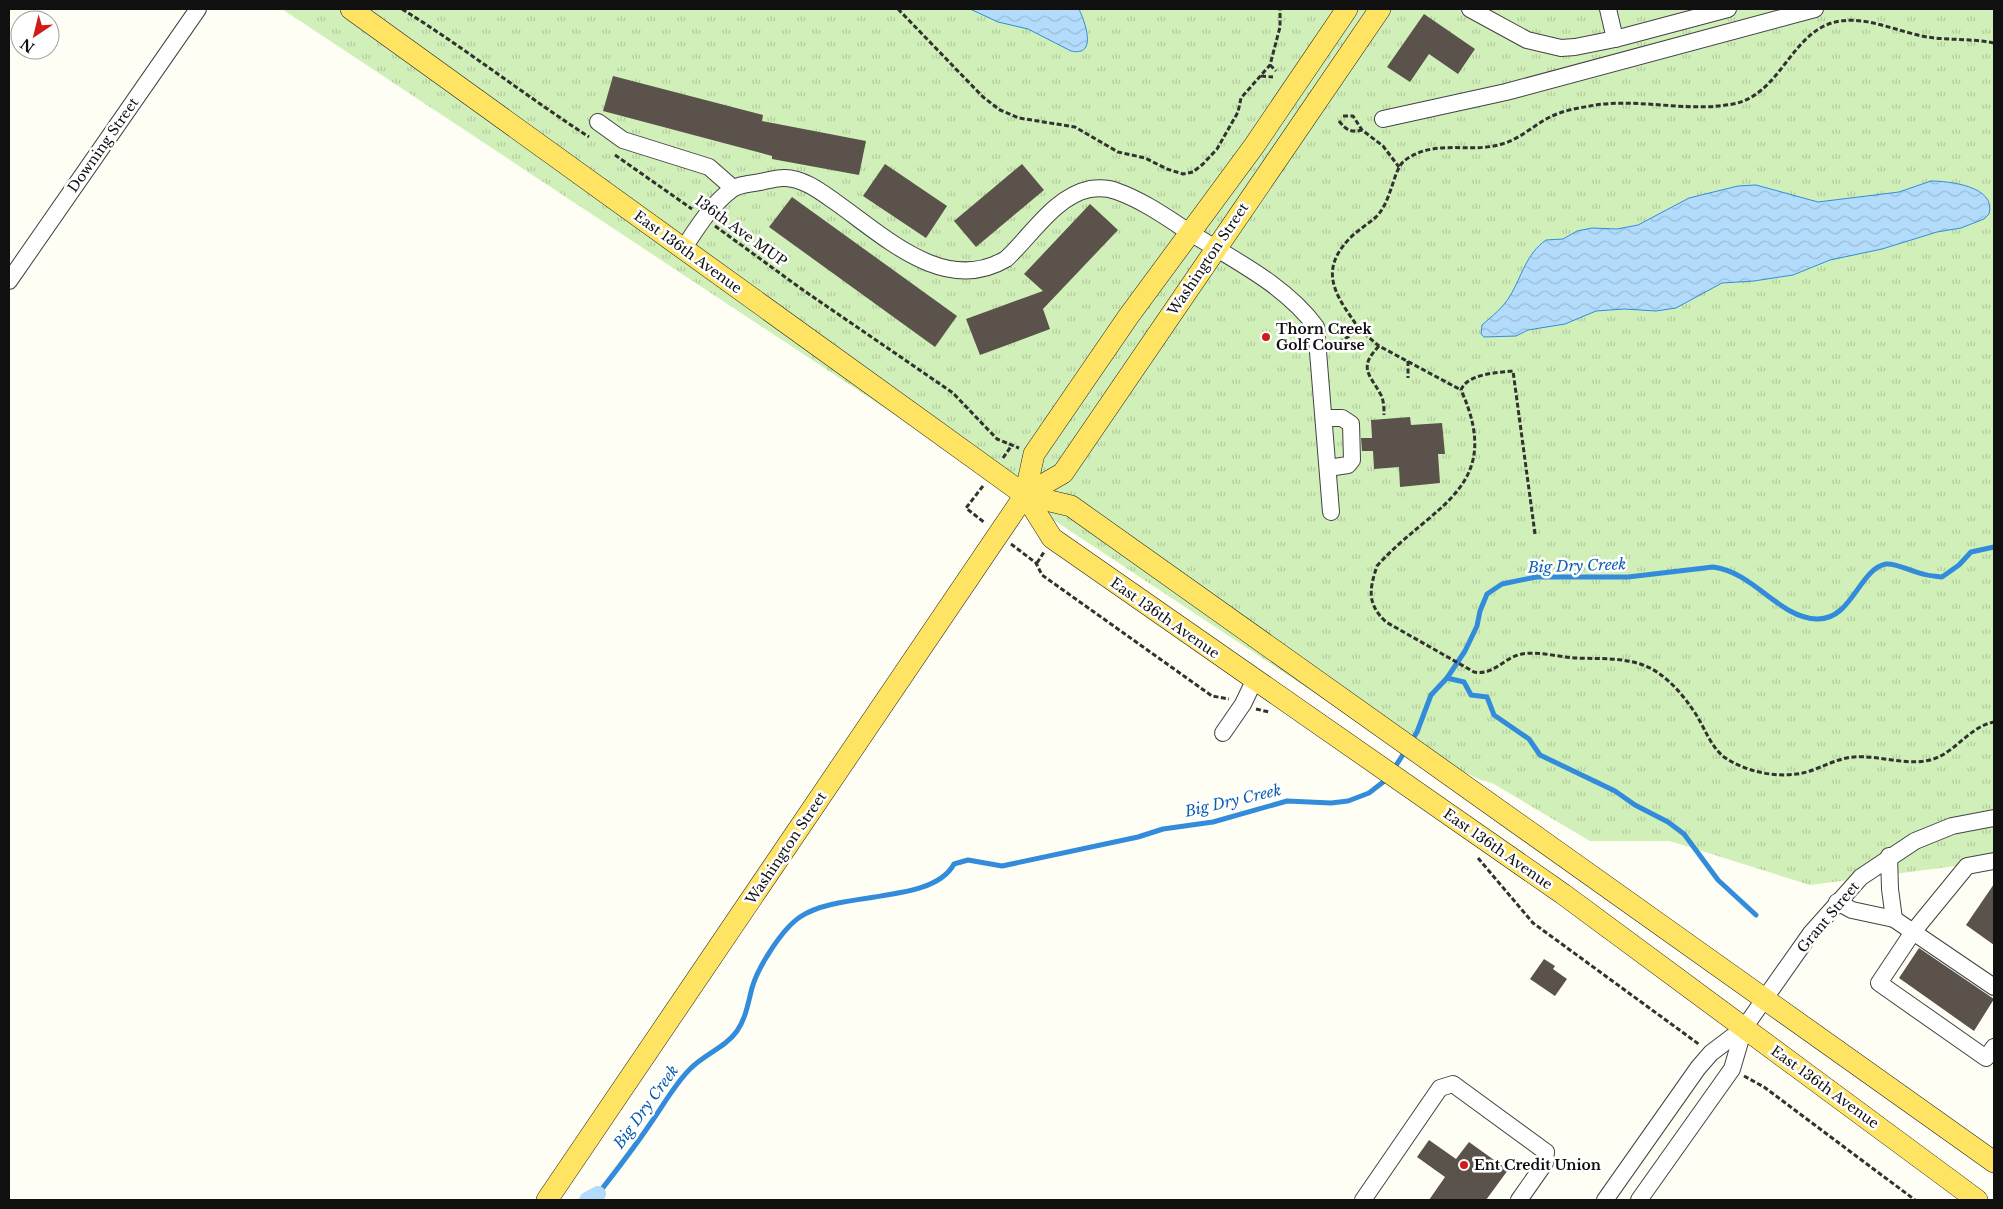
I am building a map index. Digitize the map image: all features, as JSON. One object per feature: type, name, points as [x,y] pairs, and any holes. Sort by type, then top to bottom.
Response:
[{"type":"main road","name":"East 136th Avenue","points":[[351,9],[1025,495],[1052,538],[1183,632],[1255,679],[1563,894],[1977,1200]]},
{"type":"main road","name":"Washington Street","points":[[547,1200],[1025,495],[1034,454],[1189,232],[1254,146],[1347,9]]},
{"type":"main road","name":"Washington Street","points":[[1025,495],[1063,473],[1380,9]]},
{"type":"main road","name":"East 136th Avenue","points":[[1025,495],[1071,506],[1994,1162]]},
{"type":"street","name":"Downing Street","points":[[9,281],[198,9]]},
{"type":"street","points":[[1470,9],[1512,34],[1539,44],[1575,47],[1616,39],[1728,9]]},
{"type":"street","points":[[1608,9],[1616,39]]},
{"type":"street","points":[[1383,119],[1506,92],[1815,9]]},
{"type":"street","points":[[598,122],[623,140],[709,167],[733,188]]},
{"type":"street","points":[[683,249],[704,218],[733,188],[783,178],[806,184],[831,198],[912,255],[937,267],[960,272],[984,269],[1006,259],[1068,198],[1091,189],[1103,188],[1121,193],[1216,248],[1268,283],[1307,314],[1316,327],[1332,512]]},
{"type":"street","points":[[1324,418],[1342,418],[1351,424],[1352,460],[1348,465],[1328,468]]},
{"type":"street","points":[[1223,733],[1243,704],[1255,679]]},
{"type":"street","name":"Grant Street","points":[[1638,1200],[1732,1069],[1744,1028],[1764,998],[1836,902],[1861,877],[1889,856],[1915,841],[1952,826],[1994,818]]},
{"type":"street","points":[[1889,856],[1889,879],[1894,919]]},
{"type":"street","points":[[1994,861],[1967,866],[1914,932],[1879,983],[1986,1058],[1994,1047]]},
{"type":"street","points":[[1836,902],[1852,910],[1894,919],[1994,987]]},
{"type":"street","name":"Grant Street","points":[[1605,1200],[1698,1068],[1711,1053],[1744,1028]]},
{"type":"street","points":[[1367,1199],[1440,1088],[1453,1084],[1546,1152],[1545,1164],[1519,1200]]},
{"type":"path","points":[[402,9],[465,50],[529,98],[591,138]]},
{"type":"path","points":[[898,9],[983,97],[1000,110],[1019,118],[1075,127],[1118,152],[1145,158],[1167,169],[1183,174],[1193,172],[1217,149],[1238,112],[1240,98],[1252,82],[1261,76],[1270,65],[1280,28],[1280,9]]},
{"type":"path","points":[[1994,43],[1923,36],[1853,20],[1837,21],[1824,26],[1808,38],[1770,82],[1747,100],[1715,106],[1611,103],[1590,106],[1551,116],[1520,136],[1502,144],[1480,147],[1435,148],[1416,154],[1399,167],[1390,197],[1377,216],[1350,237],[1338,252],[1332,269],[1332,284],[1337,298],[1360,330],[1379,346],[1461,390],[1475,433],[1475,449],[1462,486],[1451,500],[1377,566],[1372,581],[1371,601],[1375,612],[1386,622],[1466,668],[1482,673],[1522,654],[1576,658],[1597,657],[1643,665],[1659,674],[1677,690],[1693,710],[1712,744],[1724,756],[1738,764],[1772,775],[1789,776],[1853,757],[1914,762],[1931,760],[1945,753],[1980,726],[1994,722]]},
{"type":"path","points":[[1270,65],[1276,71]]},
{"type":"path","points":[[1261,76],[1273,77]]},
{"type":"path","points":[[1343,116],[1353,116],[1362,130],[1383,146],[1399,167]]},
{"type":"path","points":[[1338,121],[1343,127],[1354,132],[1362,130]]},
{"type":"path","name":"136th Ave MUP","points":[[614,154],[803,290],[953,393],[997,439],[1034,454]]},
{"type":"path","points":[[1318,352],[1328,349],[1360,330]]},
{"type":"path","points":[[1379,346],[1368,358],[1367,374],[1382,397],[1384,415]]},
{"type":"path","points":[[1408,361],[1408,378]]},
{"type":"path","points":[[1461,390],[1462,386],[1478,376],[1513,371],[1535,534]]},
{"type":"path","points":[[1036,564],[1042,575],[1212,696],[1264,712],[1271,712]]},
{"type":"path","points":[[1475,855],[1533,923],[1684,1030],[1711,1053]]},
{"type":"path","points":[[1732,1069],[1764,1088],[1915,1200]]},
{"type":"green space","points":[[282,9],[1994,9],[1994,861],[1810,885],[1670,841],[1590,841],[1492,783],[1478,779],[1324,699]]},
{"type":"water","points":[[970,9],[1079,9],[1086,30],[1087,44],[1084,49],[1071,51],[1028,29],[998,22]]},
{"type":"water","points":[[1931,181],[1959,184],[1979,191],[1986,197],[1990,205],[1989,214],[1984,219],[1961,228],[1937,232],[1882,249],[1830,260],[1793,275],[1754,281],[1722,283],[1676,308],[1656,311],[1624,309],[1596,311],[1565,324],[1528,330],[1516,336],[1484,337],[1481,334],[1482,325],[1507,300],[1529,259],[1546,240],[1563,239],[1577,231],[1592,228],[1617,229],[1638,225],[1689,198],[1738,186],[1756,185],[1818,202],[1899,192]]},
{"type":"building","points":[[1424,14],[1475,49],[1458,74],[1429,54],[1410,82],[1387,67]]},
{"type":"building","points":[[613,76],[763,115],[762,121],[866,141],[859,175],[772,159],[772,156],[603,111]]},
{"type":"building","points":[[885,164],[947,206],[926,238],[863,196]]},
{"type":"building","points":[[1022,164],[1044,190],[976,247],[954,221]]},
{"type":"building","points":[[792,197],[957,316],[935,347],[769,227]]},
{"type":"building","points":[[1090,204],[1118,230],[1043,309],[1050,329],[980,355],[966,319],[1043,291],[1024,274]]},
{"type":"building","points":[[1410,417],[1411,425],[1442,423],[1445,454],[1438,454],[1440,483],[1400,487],[1399,467],[1374,469],[1373,451],[1362,451],[1361,438],[1372,438],[1371,420]]},
{"type":"building","points":[[1994,884],[1994,945],[1966,925]]},
{"type":"building","points":[[1919,948],[1994,999],[1974,1031],[1899,978]]},
{"type":"building","points":[[1544,959],[1555,966],[1553,969],[1567,979],[1555,996],[1530,979]]},
{"type":"building","name":"Ent Credit Union","points":[[1429,1140],[1456,1159],[1469,1142],[1508,1170],[1486,1200],[1429,1200],[1445,1177],[1417,1157]]},
{"type":"waterway","name":"Big Dry Creek","points":[[1411,742],[1417,732],[1431,695],[1447,678],[1465,651],[1477,626],[1480,611],[1487,594],[1502,584],[1536,577],[1628,577],[1713,567],[1741,577],[1790,611],[1803,617],[1817,619],[1829,617],[1839,612],[1869,575],[1877,568],[1886,564],[1925,575],[1942,577],[1959,565],[1971,552],[1994,547]]},
{"type":"waterway","points":[[1447,678],[1464,682],[1471,695],[1487,697],[1494,715],[1529,739],[1540,755],[1615,791],[1635,805],[1668,822],[1684,834],[1718,880],[1756,915]]},
{"type":"waterway","name":"Big Dry Creek","points":[[1393,770],[1406,750]]},
{"type":"waterway","name":"Big Dry Creek","points":[[601,1200],[598,1194],[638,1142],[684,1075],[727,1042],[737,1031],[745,1016],[755,979],[765,959],[778,939],[800,917],[837,903],[906,892],[926,886],[943,877],[954,864],[968,860],[1002,866],[1138,837],[1163,829],[1213,822],[1287,801],[1331,803],[1348,801],[1369,793],[1387,779]]},
{"type":"waterway","points":[[587,1200],[598,1194]]},
{"type":"place","name":"Thorn Creek Golf Course","points":[[1266,337]]},
{"type":"place","name":"Ent Credit Union","points":[[1464,1165]]}]
